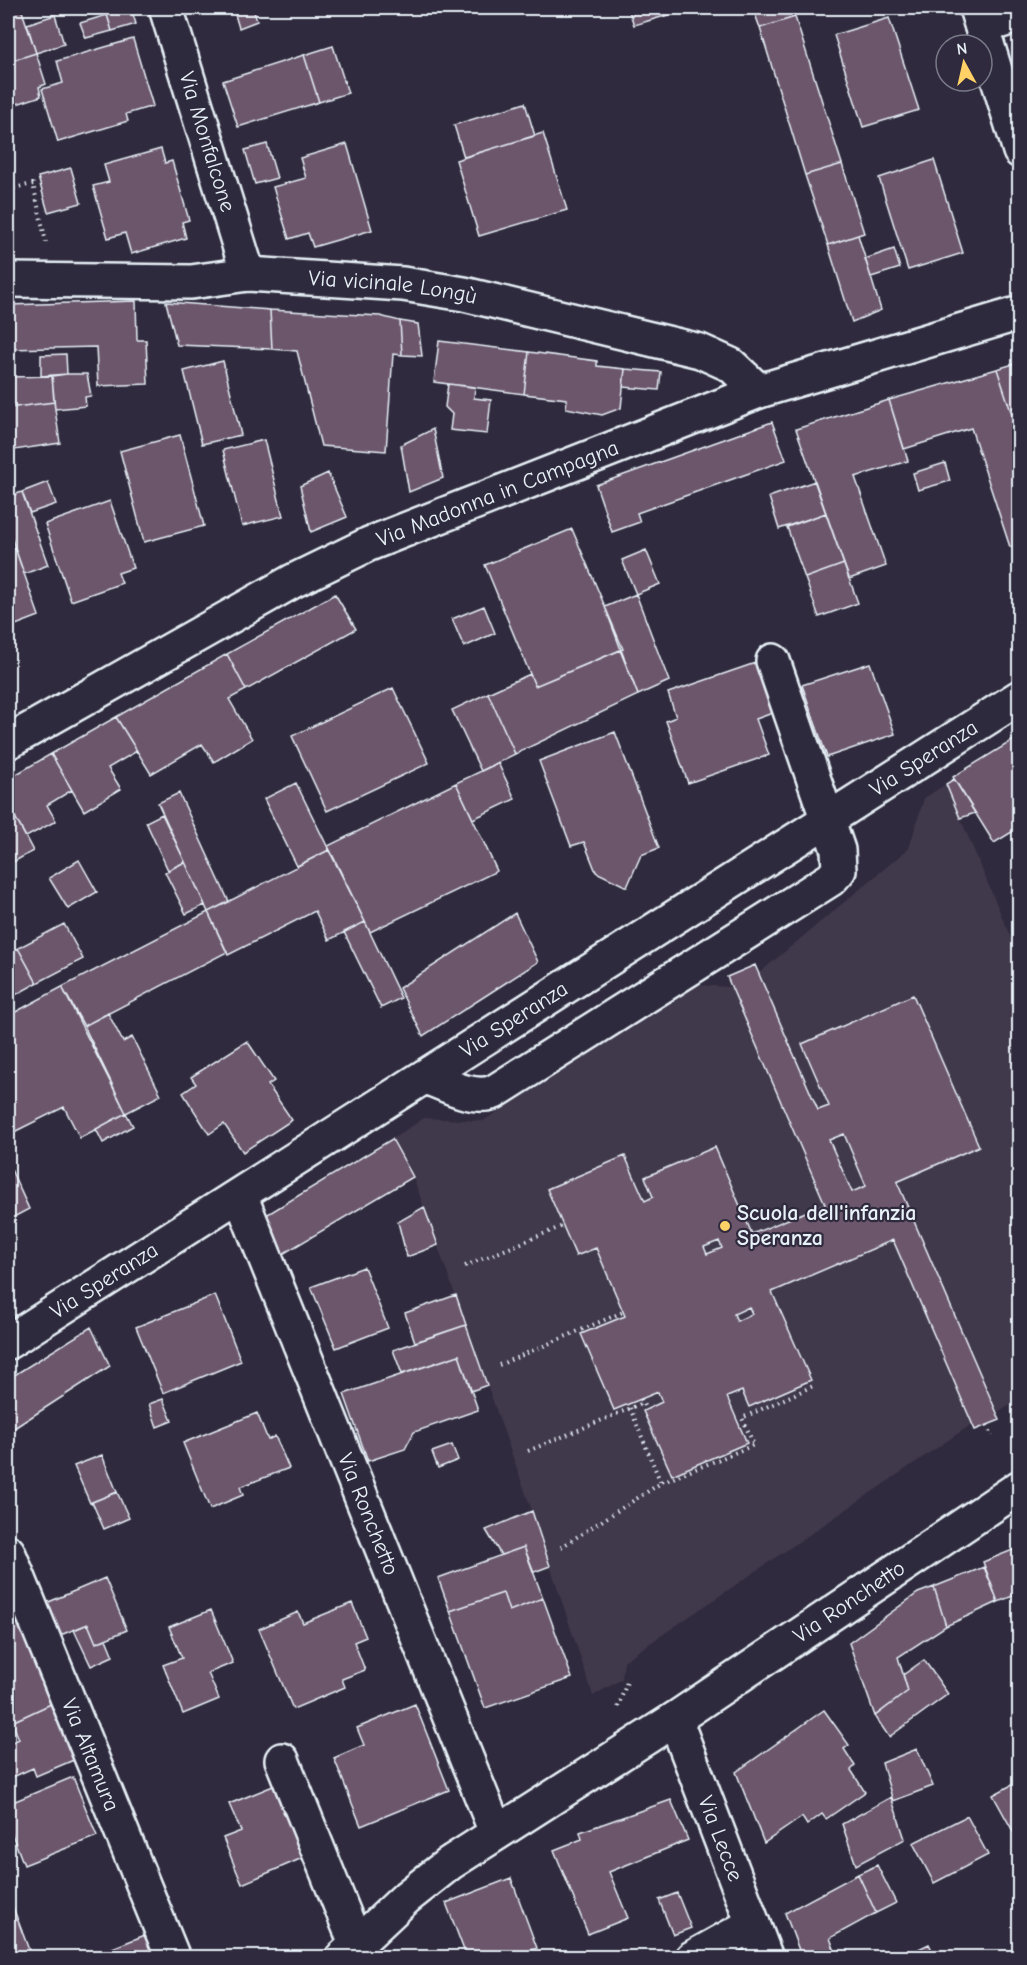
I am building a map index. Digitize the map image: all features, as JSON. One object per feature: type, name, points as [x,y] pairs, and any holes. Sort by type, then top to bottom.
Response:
[{"type":"street","name":"Via Monfalcone","points":[[166,8],[248,274]]},
{"type":"street","points":[[1020,15],[979,17],[1020,151]]},
{"type":"street","name":"Via vicinale Longù","points":[[8,279],[192,282],[248,274],[403,284],[501,302],[700,351],[731,365],[759,391]]},
{"type":"street","name":"Via Madonna in Campagna","points":[[8,742],[336,558],[759,391],[1020,313]]},
{"type":"street","points":[[426,1077],[475,1095],[494,1092],[831,879],[839,870],[840,862],[827,819],[773,661]]},
{"type":"street","name":"Via Speranza","points":[[8,1342],[1020,697]]},
{"type":"street","name":"Via Ronchetto","points":[[240,1195],[496,1832]]},
{"type":"street","name":"Via Ronchetto","points":[[349,1951],[428,1880],[496,1832],[675,1719],[1020,1487]]},
{"type":"street","name":"Via Altamura","points":[[8,1552],[173,1958]]},
{"type":"street","name":"Via Lecce","points":[[675,1719],[766,1958]]},
{"type":"street","points":[[282,1760],[349,1951]]},
{"type":"street","points":[[692,1958],[753,1924]]},
{"type":"path","points":[[8,189],[33,184],[46,242]]},
{"type":"path","points":[[465,1266],[562,1226]]},
{"type":"path","points":[[499,1365],[623,1312]]},
{"type":"path","points":[[561,1547],[662,1484],[754,1445],[742,1418],[813,1386]]},
{"type":"path","points":[[528,1451],[642,1401],[646,1410]]},
{"type":"path","points":[[630,1408],[662,1484]]},
{"type":"path","points":[[987,1425],[992,1436]]},
{"type":"shaded area","name":"Scuola dell'infanzia Speranza","points":[[946,784],[1019,957],[1019,1401],[997,1412],[1000,1420],[975,1430],[972,1424],[624,1661],[622,1679],[593,1696],[532,1511],[413,1177],[392,1139],[424,1118],[483,1121],[697,985],[731,987],[727,977],[755,965],[759,973],[909,848],[924,798]]},
{"type":"building","points":[[8,8],[21,8],[36,53],[8,62]]},
{"type":"building","points":[[105,8],[131,8],[136,24],[112,31]]},
{"type":"building","points":[[233,8],[253,8],[257,21],[239,28]]},
{"type":"building","points":[[628,8],[692,8],[634,25]]},
{"type":"building","points":[[753,8],[792,8],[795,17],[760,28]]},
{"type":"building","points":[[55,15],[64,44],[36,53],[27,24]]},
{"type":"building","points":[[107,15],[112,31],[86,38],[80,23]]},
{"type":"building","points":[[795,17],[842,164],[805,175],[760,28]]},
{"type":"building","points":[[889,18],[919,110],[863,127],[834,35]]},
{"type":"building","points":[[133,39],[153,106],[126,114],[128,121],[58,142],[42,89],[63,83],[57,61]]},
{"type":"building","points":[[333,46],[348,93],[319,102],[304,55]]},
{"type":"building","points":[[36,53],[46,84],[39,87],[41,96],[8,107],[8,62]]},
{"type":"building","points":[[304,55],[319,102],[238,127],[223,81]]},
{"type":"building","points":[[525,103],[535,136],[464,157],[454,125]]},
{"type":"building","points":[[543,133],[567,210],[479,236],[456,160]]},
{"type":"building","points":[[267,144],[277,178],[255,184],[245,150]]},
{"type":"building","points":[[347,144],[372,230],[313,247],[308,233],[289,239],[273,187],[306,178],[300,158]]},
{"type":"building","points":[[161,149],[165,163],[172,161],[189,220],[182,222],[186,238],[131,254],[125,233],[108,238],[93,186],[109,182],[104,165]]},
{"type":"building","points":[[934,160],[963,253],[908,270],[879,178]]},
{"type":"building","points":[[842,164],[864,233],[828,245],[805,175]]},
{"type":"building","points":[[71,168],[81,203],[48,212],[38,177]]},
{"type":"building","points":[[858,235],[881,310],[852,322],[828,245]]},
{"type":"building","points":[[894,249],[900,268],[871,277],[865,259]]},
{"type":"building","points":[[136,301],[137,340],[146,340],[148,384],[98,386],[96,347],[9,349],[8,305]]},
{"type":"building","points":[[166,302],[270,310],[272,349],[177,345]]},
{"type":"building","points":[[270,310],[380,316],[400,321],[402,355],[393,354],[386,451],[321,446],[297,351],[272,349]]},
{"type":"building","points":[[400,321],[418,324],[422,356],[402,355]]},
{"type":"building","points":[[439,341],[529,352],[524,394],[434,382]]},
{"type":"building","points":[[529,352],[597,361],[597,366],[625,369],[621,408],[602,415],[566,408],[567,399],[524,394]]},
{"type":"building","points":[[66,354],[67,374],[41,376],[41,355]]},
{"type":"building","points":[[223,361],[241,435],[202,444],[184,371]]},
{"type":"building","points":[[1020,362],[1020,436],[1019,436],[997,369]]},
{"type":"building","points":[[625,369],[661,372],[659,390],[623,387]]},
{"type":"building","points":[[997,369],[1020,439],[1020,544],[1010,547],[971,428],[904,449],[889,400]]},
{"type":"building","points":[[87,374],[91,396],[85,397],[86,406],[55,409],[52,376]]},
{"type":"building","points":[[52,376],[54,402],[8,408],[8,377]]},
{"type":"building","points":[[448,384],[475,387],[474,398],[491,400],[487,434],[450,430],[452,414],[445,407]]},
{"type":"building","points":[[889,400],[908,461],[855,477],[886,566],[849,579],[796,429]]},
{"type":"building","points":[[54,402],[60,443],[8,451],[8,408]]},
{"type":"building","points":[[772,422],[786,460],[637,513],[640,522],[612,532],[596,485]]},
{"type":"building","points":[[433,429],[443,478],[409,492],[401,445]]},
{"type":"building","points":[[180,435],[204,526],[144,542],[120,451]]},
{"type":"building","points":[[264,440],[283,516],[242,526],[223,450]]},
{"type":"building","points":[[945,463],[950,481],[918,490],[913,473]]},
{"type":"building","points":[[328,473],[347,517],[311,532],[300,486]]},
{"type":"building","points":[[815,481],[826,513],[779,529],[769,497]]},
{"type":"building","points":[[48,482],[56,504],[30,513],[22,492]]},
{"type":"building","points":[[22,492],[48,565],[24,574],[8,528],[8,497]]},
{"type":"building","points":[[110,501],[133,568],[118,573],[122,583],[71,601],[45,524]]},
{"type":"building","points":[[826,513],[844,564],[805,578],[787,527]]},
{"type":"building","points":[[8,528],[39,616],[8,628]]},
{"type":"building","points":[[572,529],[623,649],[535,686],[485,565]]},
{"type":"building","points":[[646,550],[660,584],[636,594],[622,560]]},
{"type":"building","points":[[844,564],[858,603],[819,617],[805,578]]},
{"type":"building","points":[[335,594],[356,629],[246,690],[227,654]]},
{"type":"building","points":[[636,594],[669,681],[638,695],[605,607]]},
{"type":"building","points":[[484,606],[495,633],[464,647],[452,619]]},
{"type":"building","points":[[620,650],[638,695],[515,754],[488,693],[530,674],[535,686]]},
{"type":"building","points":[[227,654],[246,690],[229,699],[252,739],[214,762],[202,744],[151,774],[116,717]]},
{"type":"building","points":[[764,660],[781,710],[756,719],[769,755],[688,783],[666,721],[676,717],[668,693]]},
{"type":"building","points":[[870,663],[895,734],[827,757],[802,685]]},
{"type":"building","points":[[393,688],[429,763],[327,811],[292,736]]},
{"type":"building","points":[[488,693],[515,754],[481,771],[452,710]]},
{"type":"building","points":[[116,717],[137,751],[108,768],[121,789],[84,811],[51,754]]},
{"type":"building","points":[[615,732],[659,848],[641,855],[627,887],[596,872],[584,842],[571,846],[539,761]]},
{"type":"building","points":[[1020,736],[1020,827],[994,843],[953,777]]},
{"type":"building","points":[[51,754],[72,790],[47,805],[56,821],[26,837],[8,804],[8,779]]},
{"type":"building","points":[[498,763],[515,799],[473,819],[456,783]]},
{"type":"building","points":[[954,779],[975,813],[960,818],[946,784]]},
{"type":"building","points":[[296,783],[329,850],[297,866],[264,799]]},
{"type":"building","points":[[456,783],[497,871],[370,932],[328,846]]},
{"type":"building","points":[[179,793],[229,902],[208,912],[158,803]]},
{"type":"building","points":[[8,804],[33,851],[8,865]]},
{"type":"building","points":[[162,814],[185,862],[168,870],[146,822]]},
{"type":"building","points":[[329,850],[365,922],[329,940],[315,911],[228,955],[208,912]]},
{"type":"building","points":[[79,860],[97,892],[68,909],[49,878]]},
{"type":"building","points":[[185,862],[205,905],[186,914],[165,872]]},
{"type":"building","points":[[208,912],[227,952],[84,1026],[62,987]]},
{"type":"building","points":[[515,913],[538,962],[423,1036],[399,988]]},
{"type":"building","points":[[365,922],[401,998],[381,1008],[344,932]]},
{"type":"building","points":[[64,924],[83,959],[37,983],[18,948]]},
{"type":"building","points":[[18,948],[37,983],[8,999],[8,953]]},
{"type":"building","points":[[755,965],[818,1110],[829,1106],[802,1044],[913,995],[979,1146],[897,1182],[1000,1420],[975,1430],[893,1240],[772,1292],[811,1380],[749,1407],[742,1391],[727,1397],[747,1443],[672,1475],[643,1411],[662,1402],[658,1392],[614,1410],[581,1334],[625,1316],[596,1248],[576,1256],[547,1189],[625,1156],[645,1201],[653,1197],[645,1177],[715,1147],[752,1234],[825,1204],[727,977]],"holes":[[[844,1134],[866,1186],[852,1192],[829,1140]],[[719,1241],[722,1248],[707,1254],[704,1247]],[[749,1307],[752,1314],[737,1321],[734,1314]]]},
{"type":"building","points":[[62,987],[126,1113],[80,1138],[64,1107],[8,1135],[8,1016]]},
{"type":"building","points":[[108,1013],[123,1042],[132,1037],[161,1095],[126,1113],[84,1026]]},
{"type":"building","points":[[247,1041],[274,1081],[268,1085],[292,1120],[243,1152],[224,1124],[209,1134],[183,1093],[196,1084],[191,1077]]},
{"type":"building","points":[[126,1113],[133,1126],[103,1143],[96,1129]]},
{"type":"building","points":[[392,1139],[413,1177],[276,1258],[258,1220]]},
{"type":"building","points":[[8,1163],[29,1209],[8,1220]]},
{"type":"building","points":[[424,1207],[438,1245],[407,1257],[398,1222]]},
{"type":"building","points":[[364,1267],[388,1328],[336,1348],[311,1287]]},
{"type":"building","points":[[215,1295],[241,1361],[163,1393],[136,1327]]},
{"type":"building","points":[[456,1295],[466,1325],[415,1342],[405,1313]]},
{"type":"building","points":[[466,1325],[487,1385],[471,1391],[459,1355],[402,1374],[393,1350]]},
{"type":"building","points":[[91,1327],[110,1366],[8,1432],[8,1379]]},
{"type":"building","points":[[459,1355],[478,1410],[414,1432],[405,1449],[368,1461],[344,1394]]},
{"type":"building","points":[[163,1399],[172,1421],[157,1427],[149,1404]]},
{"type":"building","points":[[257,1413],[268,1440],[275,1436],[289,1468],[240,1487],[243,1495],[210,1509],[183,1443]]},
{"type":"building","points":[[452,1445],[458,1460],[438,1468],[432,1452]]},
{"type":"building","points":[[102,1455],[117,1492],[90,1503],[74,1466]]},
{"type":"building","points":[[117,1492],[129,1518],[104,1529],[92,1502]]},
{"type":"building","points":[[532,1511],[550,1566],[534,1572],[524,1547],[501,1555],[486,1530]]},
{"type":"building","points":[[524,1547],[543,1598],[509,1611],[503,1593],[450,1611],[438,1578]]},
{"type":"building","points":[[1020,1547],[1020,1593],[998,1602],[983,1562]]},
{"type":"building","points":[[984,1567],[998,1602],[946,1626],[934,1587]]},
{"type":"building","points":[[105,1578],[127,1630],[96,1643],[88,1624],[58,1636],[44,1604]]},
{"type":"building","points":[[934,1587],[946,1626],[898,1657],[908,1691],[875,1716],[849,1643],[918,1593]]},
{"type":"building","points":[[503,1593],[509,1611],[543,1598],[572,1678],[485,1708],[450,1611]]},
{"type":"building","points":[[8,1596],[53,1703],[12,1722],[8,1712]]},
{"type":"building","points":[[352,1603],[366,1637],[354,1642],[365,1670],[342,1679],[345,1687],[293,1709],[259,1629],[298,1612],[303,1623]]},
{"type":"building","points":[[211,1610],[233,1663],[208,1673],[219,1699],[183,1714],[163,1665],[182,1658],[169,1627]]},
{"type":"building","points":[[88,1624],[96,1643],[106,1639],[113,1656],[91,1666],[74,1630]]},
{"type":"building","points":[[924,1660],[948,1694],[889,1737],[875,1716],[908,1691],[903,1675]]},
{"type":"building","points":[[53,1703],[76,1759],[36,1776],[33,1768],[8,1779],[8,1744],[19,1739],[12,1722]]},
{"type":"building","points":[[415,1704],[449,1790],[361,1826],[334,1758],[364,1745],[357,1728]]},
{"type":"building","points":[[824,1710],[849,1745],[844,1749],[855,1766],[851,1770],[865,1792],[826,1819],[822,1814],[807,1825],[802,1817],[764,1843],[736,1772]]},
{"type":"building","points":[[917,1749],[933,1786],[893,1801],[882,1763]]},
{"type":"building","points":[[73,1777],[97,1836],[24,1865],[8,1824],[8,1804]]},
{"type":"building","points":[[1017,1782],[1020,1788],[1020,1844],[993,1795]]},
{"type":"building","points":[[278,1784],[307,1856],[242,1884],[223,1838],[241,1831],[229,1804]]},
{"type":"building","points":[[891,1797],[905,1839],[856,1865],[842,1824]]},
{"type":"building","points":[[671,1800],[688,1840],[609,1872],[628,1918],[588,1934],[554,1850],[582,1839],[580,1832]]},
{"type":"building","points":[[967,1816],[988,1855],[934,1883],[913,1843]]},
{"type":"building","points":[[877,1865],[896,1903],[876,1913],[858,1874]]},
{"type":"building","points":[[858,1874],[876,1913],[830,1938],[836,1954],[829,1958],[802,1958],[785,1913]]},
{"type":"building","points":[[511,1878],[537,1948],[510,1958],[467,1958],[446,1903]]},
{"type":"building","points":[[1020,1892],[1020,1913],[1012,1896]]},
{"type":"building","points":[[677,1893],[691,1928],[673,1935],[659,1900]]},
{"type":"building","points":[[8,1894],[32,1958],[8,1958]]},
{"type":"building","points":[[150,1933],[159,1958],[96,1958],[95,1955]]},
{"type":"building","points":[[929,1944],[936,1958],[900,1958]]},
{"type":"place","name":"Scuola dell'infanzia Speranza","points":[[725,1226]]}]
